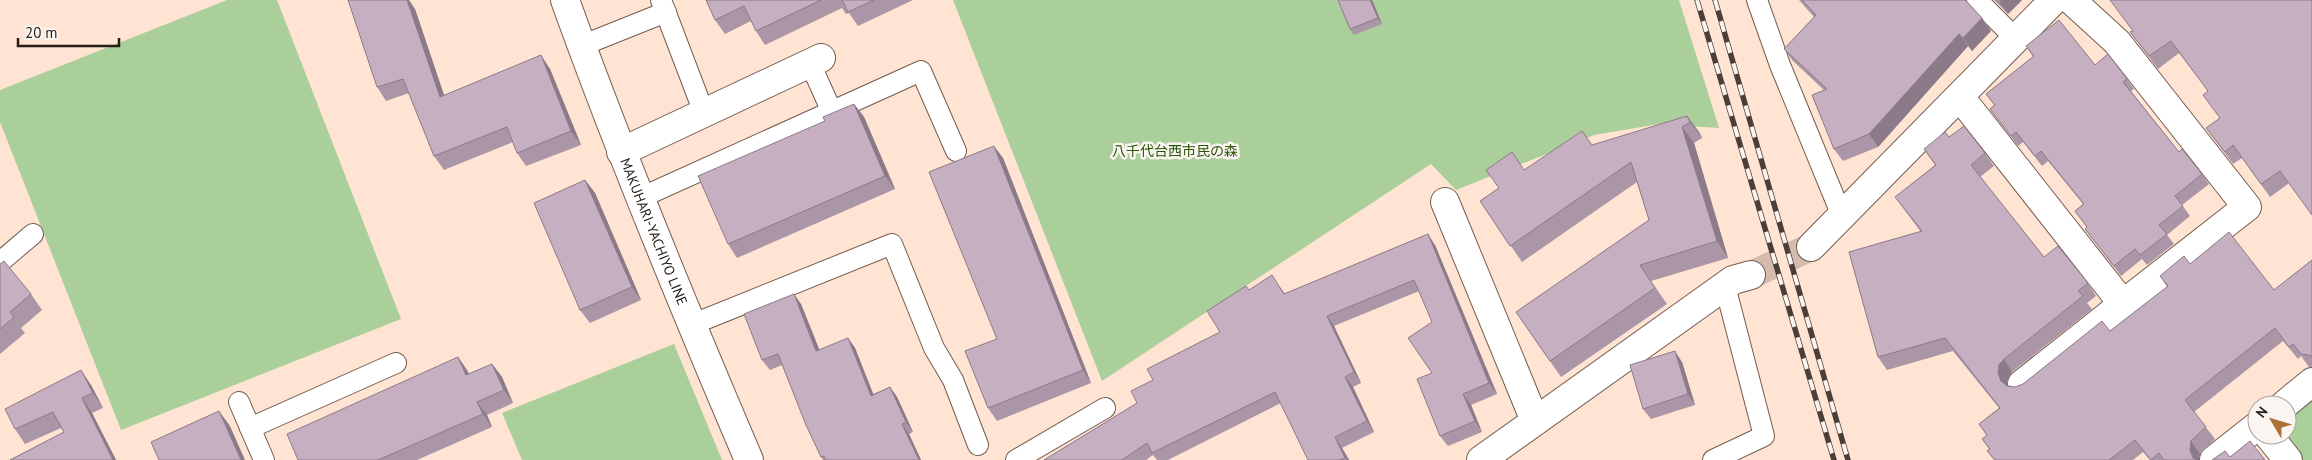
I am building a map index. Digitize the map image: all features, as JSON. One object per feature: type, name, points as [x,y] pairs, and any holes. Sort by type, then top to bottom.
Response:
[{"type":"street","name":"MAKUHARI-YACHIYO LINE","points":[[565,0],[621,152],[691,326],[749,460]]},
{"type":"street","points":[[1811,247],[2054,0]]},
{"type":"street","points":[[2022,384],[2247,207],[2117,42],[2071,0]]},
{"type":"street","points":[[621,152],[815,60]]},
{"type":"street","points":[[1960,97],[2123,304]]},
{"type":"street","points":[[1445,202],[1536,421]]},
{"type":"street","points":[[1481,460],[1733,280],[1751,275]]},
{"type":"street","points":[[2296,395],[2312,382]]},
{"type":"street","points":[[2214,460],[2247,434]]},
{"type":"street","points":[[2276,445],[2288,460]]},
{"type":"lane","points":[[1757,0],[1780,65],[1842,216]]},
{"type":"lane","points":[[1977,0],[2016,39]]},
{"type":"lane","points":[[581,46],[664,6],[704,113]]},
{"type":"lane","points":[[815,60],[832,112]]},
{"type":"lane","points":[[640,198],[921,71],[956,151]]},
{"type":"lane","points":[[0,262],[33,234]]},
{"type":"lane","points":[[691,326],[892,244],[934,348],[952,380],[978,445]]},
{"type":"lane","points":[[1713,460],[1764,436],[1725,286]]},
{"type":"lane","points":[[250,428],[396,364]]},
{"type":"lane","points":[[239,402],[264,460]]},
{"type":"lane","points":[[1016,460],[1105,408]]},
{"type":"green space","points":[[227,0],[277,0],[401,319],[121,430],[0,122],[0,90]]},
{"type":"green space","name":"八千代台西市民の森","points":[[953,0],[1679,0],[1719,128],[1659,124],[1594,135],[1456,190],[1431,164],[1102,381]]},
{"type":"green space","points":[[674,344],[722,460],[522,460],[502,413]]},
{"type":"green space","points":[[2312,400],[2312,460],[2303,460],[2292,445],[2297,445],[2297,412]]},
{"type":"building","points":[[348,0],[407,0],[440,97],[541,55],[571,131],[517,153],[507,127],[434,156],[403,79],[377,87]]},
{"type":"building","points":[[706,0],[821,0],[756,31],[744,6],[715,20]]},
{"type":"building","points":[[842,0],[874,0],[848,12]]},
{"type":"building","points":[[1338,0],[1370,0],[1378,18],[1350,29]]},
{"type":"building","points":[[1802,0],[1965,0],[1982,18],[1963,38],[1959,34],[1869,134],[1834,149],[1812,95],[1827,89],[1784,49],[1816,15]]},
{"type":"building","points":[[2110,0],[2312,0],[2312,215],[2280,171],[2261,184],[2233,145],[2225,152],[2206,128],[2220,118],[2203,95],[2208,91],[2171,41],[2149,56],[2130,32],[2133,31]]},
{"type":"building","points":[[2059,20],[2095,65],[2108,54],[2127,79],[2123,82],[2179,152],[2182,149],[2202,174],[2175,196],[2183,206],[2159,225],[2167,234],[2140,255],[2135,249],[2114,266],[2085,229],[2087,227],[2075,211],[2084,204],[2041,151],[2035,156],[2016,132],[2011,136],[1990,109],[1995,105],[1986,94],[2034,56],[2026,46]]},
{"type":"building","points":[[854,104],[885,176],[728,244],[698,176],[825,121],[823,117]]},
{"type":"building","points":[[1687,116],[1690,122],[1682,127],[1717,241],[1640,265],[1655,288],[1550,361],[1516,312],[1649,220],[1631,162],[1510,246],[1480,201],[1499,188],[1486,170],[1512,152],[1524,170],[1582,131],[1592,145]]},
{"type":"building","points":[[1964,126],[1985,153],[1971,165],[2044,257],[2058,246],[2088,283],[2078,291],[2083,296],[1999,365],[1998,373],[2001,381],[2007,386],[2015,387],[2023,384],[2102,321],[2110,331],[2168,286],[2160,276],[2184,256],[2190,264],[2229,232],[2274,290],[2312,260],[2312,357],[2301,354],[2293,344],[2289,347],[2275,328],[2185,400],[2206,427],[2191,441],[2190,450],[2193,458],[2197,460],[2164,460],[2159,453],[2151,460],[2135,440],[2109,460],[1995,460],[1987,451],[1990,449],[1982,439],[1987,435],[1979,424],[2000,408],[1945,338],[1878,357],[1849,252],[1922,231],[1895,197],[1936,165],[1924,149],[1945,132],[1949,137]]},
{"type":"building","points":[[994,146],[1083,370],[988,408],[965,351],[997,339],[929,172]]},
{"type":"building","points":[[585,180],[632,287],[580,310],[534,203]]},
{"type":"building","points":[[1428,234],[1489,383],[1463,394],[1475,421],[1440,436],[1417,379],[1432,373],[1408,338],[1432,322],[1414,280],[1327,316],[1354,372],[1345,377],[1367,421],[1335,437],[1345,458],[1340,460],[1308,460],[1275,392],[1152,453],[1147,443],[1122,460],[1044,460],[1137,403],[1131,391],[1153,380],[1147,369],[1220,332],[1207,311],[1246,286],[1249,290],[1272,275],[1284,294]]},
{"type":"building","points":[[4,261],[31,294],[10,312],[14,317],[0,329],[0,264]]},
{"type":"building","points":[[794,294],[816,351],[848,338],[871,396],[890,387],[906,422],[902,424],[919,460],[826,460],[824,456],[821,457],[806,425],[778,354],[762,360],[744,314]]},
{"type":"building","points":[[1675,351],[1688,394],[1643,409],[1630,365]]},
{"type":"building","points":[[458,357],[466,375],[492,364],[504,390],[477,402],[483,414],[378,460],[298,460],[287,434]]},
{"type":"building","points":[[81,370],[93,393],[82,398],[113,460],[10,460],[64,432],[53,412],[15,429],[5,409]]},
{"type":"building","points":[[219,411],[241,460],[159,460],[151,442]]},
{"type":"building","points":[[2247,443],[2247,445],[2253,445],[2265,460],[2212,460],[2225,451],[2230,457]]},
{"type":"tunnel","points":[[1751,275],[1811,247]]},
{"type":"railway","points":[[1697,0],[1834,460]]},
{"type":"railway","points":[[1715,0],[1848,460]]}]
